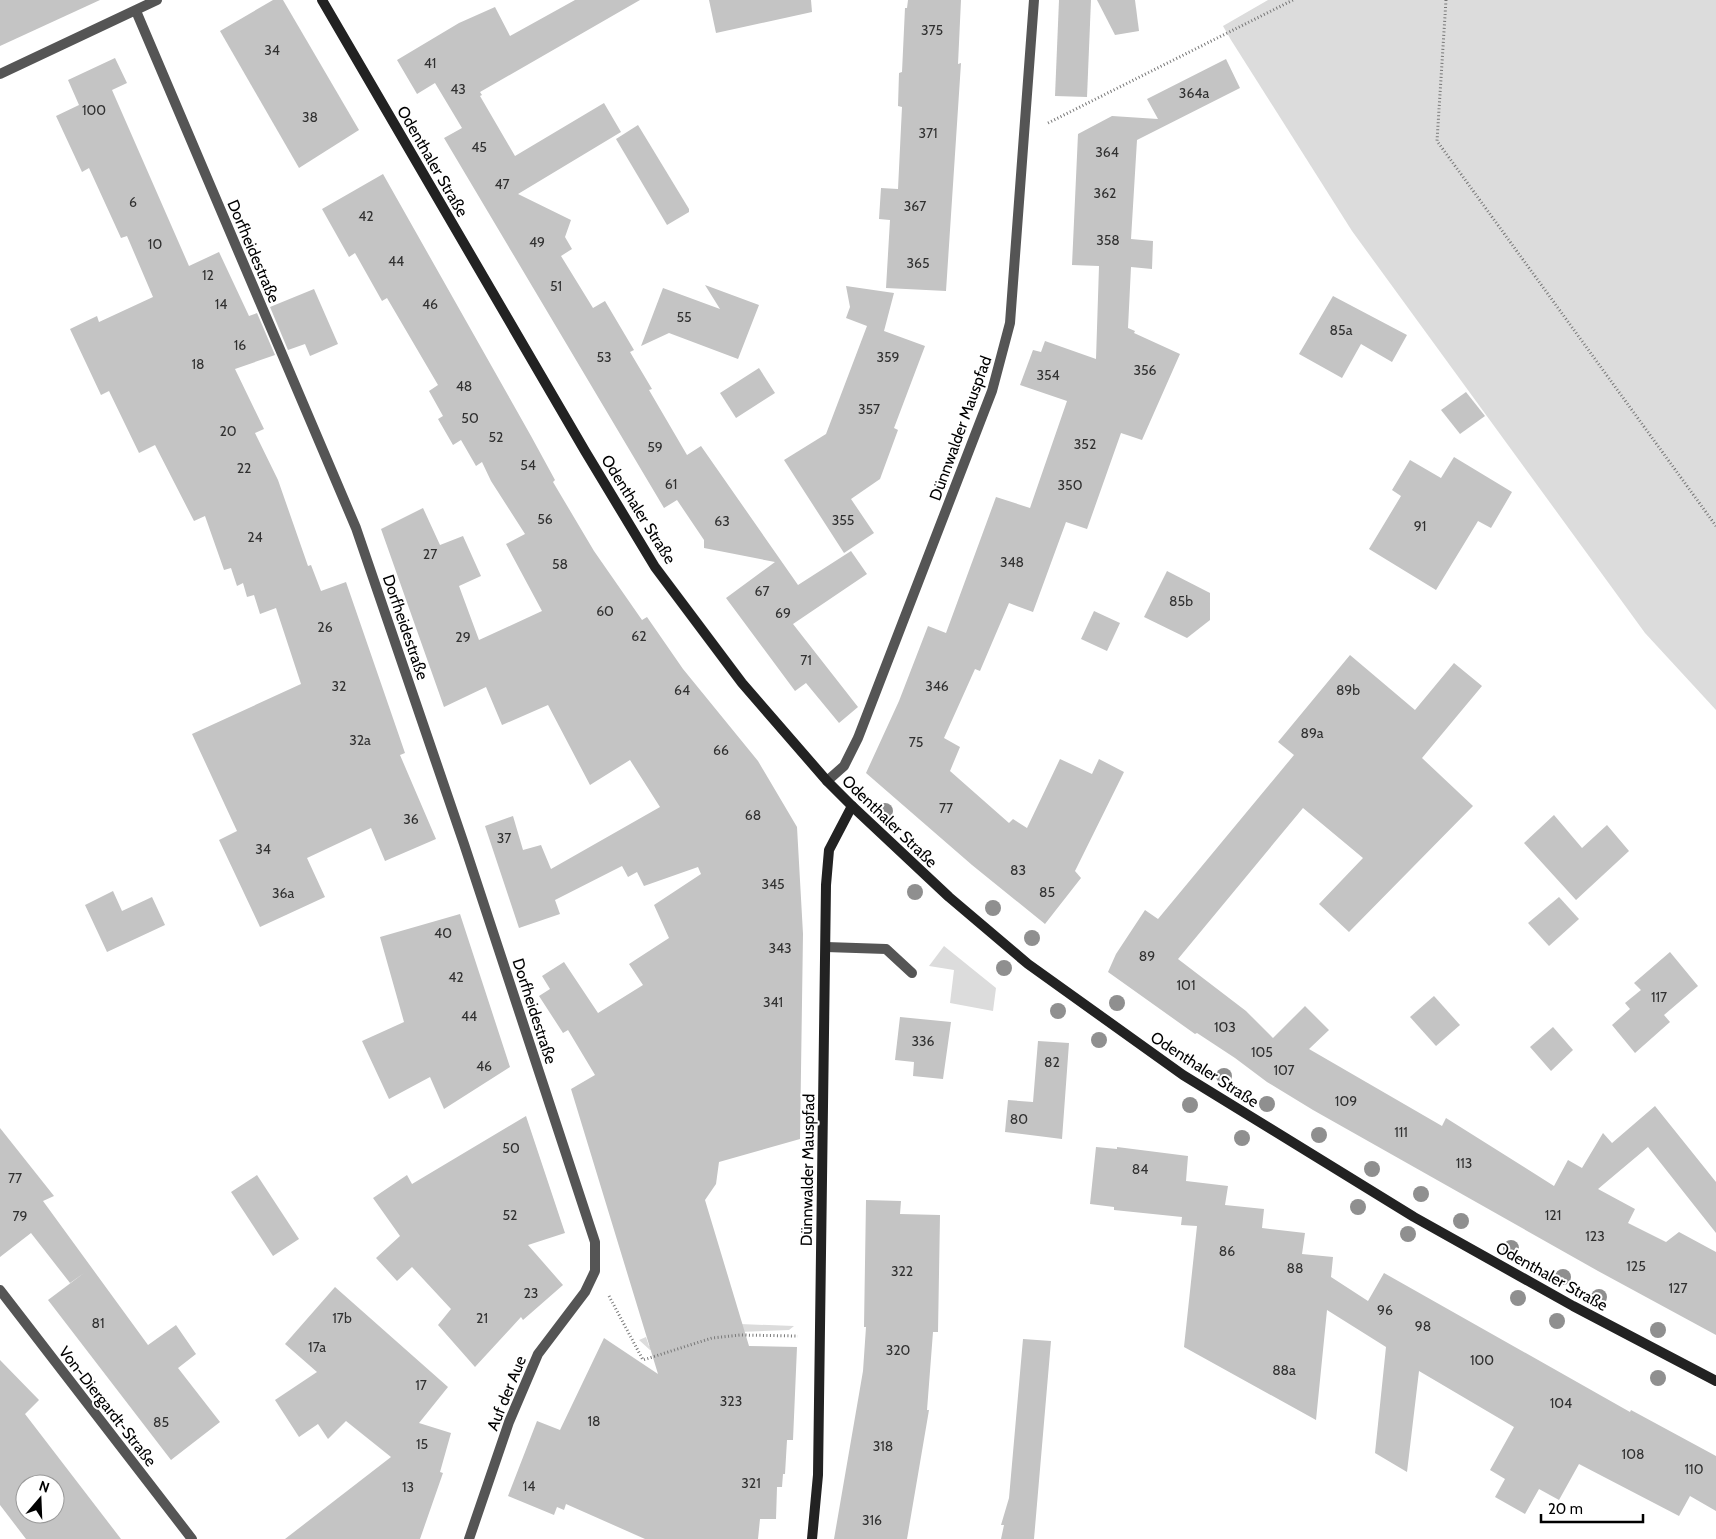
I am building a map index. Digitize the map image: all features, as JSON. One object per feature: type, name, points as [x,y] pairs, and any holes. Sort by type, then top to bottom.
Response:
[{"type":"main road","name":"Odenthaler Straße","points":[[322,0],[585,451],[655,567],[742,683],[827,781],[852,806],[949,897],[1028,964],[1183,1075],[1414,1217],[1581,1310],[1716,1381]]},
{"type":"main road","name":"Dünnwalder Mauspfad","points":[[812,1539],[818,1475],[829,850],[852,806]]},
{"type":"street","points":[[0,74],[157,0]]},
{"type":"street","name":"Dünnwalder Mauspfad","points":[[827,781],[844,766],[858,738],[992,391],[1010,323],[1034,0]]},
{"type":"street","name":"Dorfheidestraße","points":[[136,10],[356,528],[464,844],[595,1242],[595,1271]]},
{"type":"street","points":[[826,947],[886,949],[912,973]]},
{"type":"street","name":"Auf der Aue","points":[[469,1539],[509,1422],[538,1354],[585,1292],[595,1271]]},
{"type":"street","name":"Von-Diergardt-Straße","points":[[0,1290],[192,1539]]},
{"type":"path","points":[[1025,134],[1293,0]]},
{"type":"path","points":[[1446,0],[1437,141],[1716,526]]},
{"type":"path","points":[[595,1271],[643,1360],[712,1338],[740,1335],[820,1336]]},
{"type":"shaded area","points":[[1268,0],[1716,0],[1716,710],[1645,633],[1352,231],[1231,40],[1223,26]]},
{"type":"shaded area","points":[[944,946],[996,988],[993,1011],[950,1003],[954,970],[929,966]]},
{"type":"shaded area","points":[[723,1321],[740,1324],[794,1326],[789,1330],[714,1333],[650,1350],[639,1340],[646,1337],[649,1346]]},
{"type":"building","points":[[0,0],[100,0],[0,46]]},
{"type":"building","points":[[273,0],[283,0],[359,130],[299,168],[220,31]]},
{"type":"building","points":[[575,0],[640,0],[480,92],[482,95],[480,96],[515,156],[604,103],[621,132],[518,194],[571,220],[565,237],[572,249],[561,256],[593,308],[605,301],[634,350],[630,352],[652,389],[649,390],[687,455],[701,446],[798,585],[851,551],[867,574],[793,624],[858,707],[839,723],[806,683],[795,691],[726,598],[775,562],[704,548],[704,540],[677,500],[664,508],[444,138],[462,128],[435,83],[417,94],[397,60],[459,23],[495,7],[510,36]]},
{"type":"building","points":[[709,0],[811,0],[812,12],[716,33]]},
{"type":"building","points":[[908,0],[961,0],[958,64],[961,63],[946,291],[886,288],[890,220],[879,219],[881,188],[898,189],[902,107],[898,106],[899,73],[902,72],[905,8],[907,8]]},
{"type":"building","points":[[1059,0],[1091,0],[1087,97],[1055,96]]},
{"type":"building","points":[[1097,0],[1135,0],[1139,31],[1115,35]]},
{"type":"building","points":[[115,58],[127,83],[112,90],[189,266],[219,252],[249,316],[257,313],[275,355],[235,369],[264,429],[255,433],[278,480],[308,566],[311,565],[321,591],[346,582],[405,753],[400,755],[436,839],[385,861],[371,828],[307,858],[325,897],[260,927],[219,840],[237,831],[192,734],[301,684],[276,608],[260,614],[254,595],[247,597],[243,583],[237,586],[231,568],[224,570],[205,516],[194,521],[155,445],[139,453],[109,391],[101,395],[70,329],[97,316],[99,322],[153,297],[127,236],[121,238],[89,168],[82,172],[56,116],[79,105],[68,80]]},
{"type":"building","points":[[1226,59],[1240,88],[1137,140],[1131,239],[1153,241],[1152,269],[1131,267],[1128,328],[1135,331],[1134,333],[1180,354],[1142,440],[1121,433],[1087,529],[1066,522],[1033,612],[1009,603],[980,671],[975,669],[944,738],[960,747],[950,771],[1009,823],[1013,819],[1027,828],[1060,759],[1092,774],[1099,759],[1124,772],[1075,871],[1081,878],[1045,924],[972,865],[866,773],[899,701],[928,626],[946,633],[996,497],[1030,508],[1067,401],[1020,385],[1033,350],[1041,352],[1045,341],[1096,359],[1099,266],[1072,265],[1078,134],[1112,116],[1158,119],[1147,99]]},
{"type":"building","points":[[638,125],[689,209],[689,212],[667,225],[616,139]]},
{"type":"building","points":[[383,174],[531,436],[555,480],[553,482],[594,551],[642,620],[647,617],[683,669],[758,761],[797,827],[803,934],[800,1139],[719,1162],[716,1184],[705,1200],[749,1346],[797,1347],[793,1440],[787,1440],[785,1474],[783,1474],[782,1487],[777,1487],[776,1519],[760,1519],[758,1539],[645,1539],[566,1504],[564,1510],[557,1507],[554,1515],[508,1496],[537,1421],[560,1430],[604,1338],[658,1374],[571,1089],[595,1075],[568,1030],[563,1033],[539,996],[550,989],[542,976],[564,962],[598,1013],[643,985],[629,964],[669,938],[654,905],[701,874],[698,867],[644,886],[637,872],[628,877],[622,866],[555,900],[560,914],[519,928],[485,826],[513,816],[523,850],[541,845],[551,869],[660,807],[630,760],[590,785],[548,705],[502,725],[486,687],[444,707],[381,529],[423,508],[440,545],[463,536],[481,576],[459,586],[479,640],[542,611],[506,544],[525,534],[491,481],[482,462],[476,466],[461,440],[453,445],[438,419],[443,416],[429,391],[438,385],[387,298],[382,301],[355,253],[349,257],[322,209]]},
{"type":"building","points":[[705,285],[759,305],[738,359],[669,333],[641,346],[663,288],[720,309]]},
{"type":"building","points":[[846,286],[894,293],[884,331],[925,346],[894,428],[898,430],[880,479],[851,499],[874,533],[844,553],[784,460],[826,434],[867,326],[846,318],[850,307]]},
{"type":"building","points":[[314,289],[338,344],[310,356],[305,344],[288,350],[270,307]]},
{"type":"building","points":[[1333,296],[1407,335],[1392,362],[1361,344],[1342,378],[1299,354]]},
{"type":"building","points":[[759,368],[775,393],[736,418],[720,393]]},
{"type":"building","points":[[1466,392],[1485,416],[1460,434],[1441,410]]},
{"type":"building","points":[[1454,457],[1512,492],[1491,528],[1478,521],[1436,590],[1369,549],[1401,496],[1392,490],[1410,460],[1441,478]]},
{"type":"building","points":[[1167,571],[1210,593],[1210,620],[1187,638],[1144,617]]},
{"type":"building","points":[[1094,611],[1120,623],[1107,651],[1081,639]]},
{"type":"building","points":[[1350,655],[1415,710],[1454,663],[1482,686],[1422,758],[1473,806],[1349,932],[1319,904],[1363,858],[1303,808],[1178,959],[1246,1011],[1273,1038],[1305,1006],[1329,1030],[1309,1049],[1442,1126],[1446,1118],[1554,1186],[1568,1160],[1582,1168],[1603,1133],[1612,1143],[1655,1106],[1716,1182],[1716,1233],[1648,1147],[1598,1189],[1635,1209],[1628,1223],[1666,1242],[1679,1232],[1716,1252],[1716,1335],[1598,1271],[1313,1110],[1267,1082],[1197,1033],[1195,1034],[1108,972],[1116,954],[1145,910],[1158,919],[1294,755],[1278,742]]},
{"type":"building","points":[[1554,815],[1582,848],[1607,825],[1629,851],[1576,900],[1524,843]]},
{"type":"building","points":[[113,891],[122,911],[152,897],[165,925],[107,952],[85,905]]},
{"type":"building","points":[[1559,897],[1579,919],[1549,946],[1528,923]]},
{"type":"building","points":[[460,914],[510,1067],[444,1109],[430,1077],[389,1099],[362,1041],[404,1022],[380,937]]},
{"type":"building","points":[[1670,952],[1698,986],[1664,1015],[1670,1022],[1635,1053],[1612,1025],[1630,1009],[1625,1003],[1641,990],[1634,983]]},
{"type":"building","points":[[1434,996],[1460,1025],[1436,1046],[1410,1017]]},
{"type":"building","points":[[900,1017],[951,1022],[943,1079],[913,1076],[914,1062],[895,1060]]},
{"type":"building","points":[[1553,1027],[1573,1050],[1551,1071],[1530,1047]]},
{"type":"building","points":[[1038,1041],[1069,1043],[1062,1139],[1005,1132],[1008,1100],[1033,1102]]},
{"type":"building","points":[[526,1116],[565,1233],[528,1245],[563,1285],[523,1320],[521,1317],[475,1367],[438,1325],[451,1309],[412,1267],[397,1281],[376,1258],[400,1236],[373,1198],[407,1175],[412,1184]]},
{"type":"building","points":[[0,1128],[54,1196],[43,1201],[148,1345],[176,1325],[196,1354],[178,1368],[220,1422],[171,1460],[48,1300],[84,1273],[70,1283],[31,1233],[0,1257]]},
{"type":"building","points":[[1096,1147],[1117,1149],[1117,1147],[1188,1156],[1186,1181],[1228,1186],[1225,1205],[1264,1209],[1262,1228],[1305,1233],[1302,1254],[1333,1257],[1331,1277],[1368,1301],[1384,1273],[1630,1412],[1631,1410],[1716,1456],[1716,1511],[1690,1496],[1679,1516],[1579,1464],[1559,1500],[1539,1489],[1525,1514],[1495,1497],[1505,1479],[1490,1470],[1514,1427],[1419,1371],[1407,1472],[1375,1453],[1386,1347],[1327,1310],[1316,1420],[1184,1347],[1197,1226],[1181,1225],[1182,1217],[1114,1210],[1114,1207],[1090,1204]]},
{"type":"building","points":[[257,1175],[299,1239],[273,1256],[231,1192]]},
{"type":"building","points":[[866,1200],[901,1201],[900,1214],[940,1215],[938,1332],[933,1332],[927,1410],[929,1410],[907,1539],[834,1539],[863,1371],[866,1327],[864,1327]]},
{"type":"building","points":[[335,1287],[448,1387],[419,1423],[451,1433],[440,1472],[443,1473],[420,1539],[285,1539],[391,1457],[346,1421],[328,1439],[318,1424],[299,1437],[275,1400],[317,1372],[285,1344]]},
{"type":"building","points":[[1023,1339],[1051,1341],[1034,1539],[1001,1539],[1004,1525],[1001,1525],[1009,1498]]},
{"type":"building","points":[[0,1360],[39,1400],[25,1414],[121,1539],[26,1539],[0,1505]]}]
